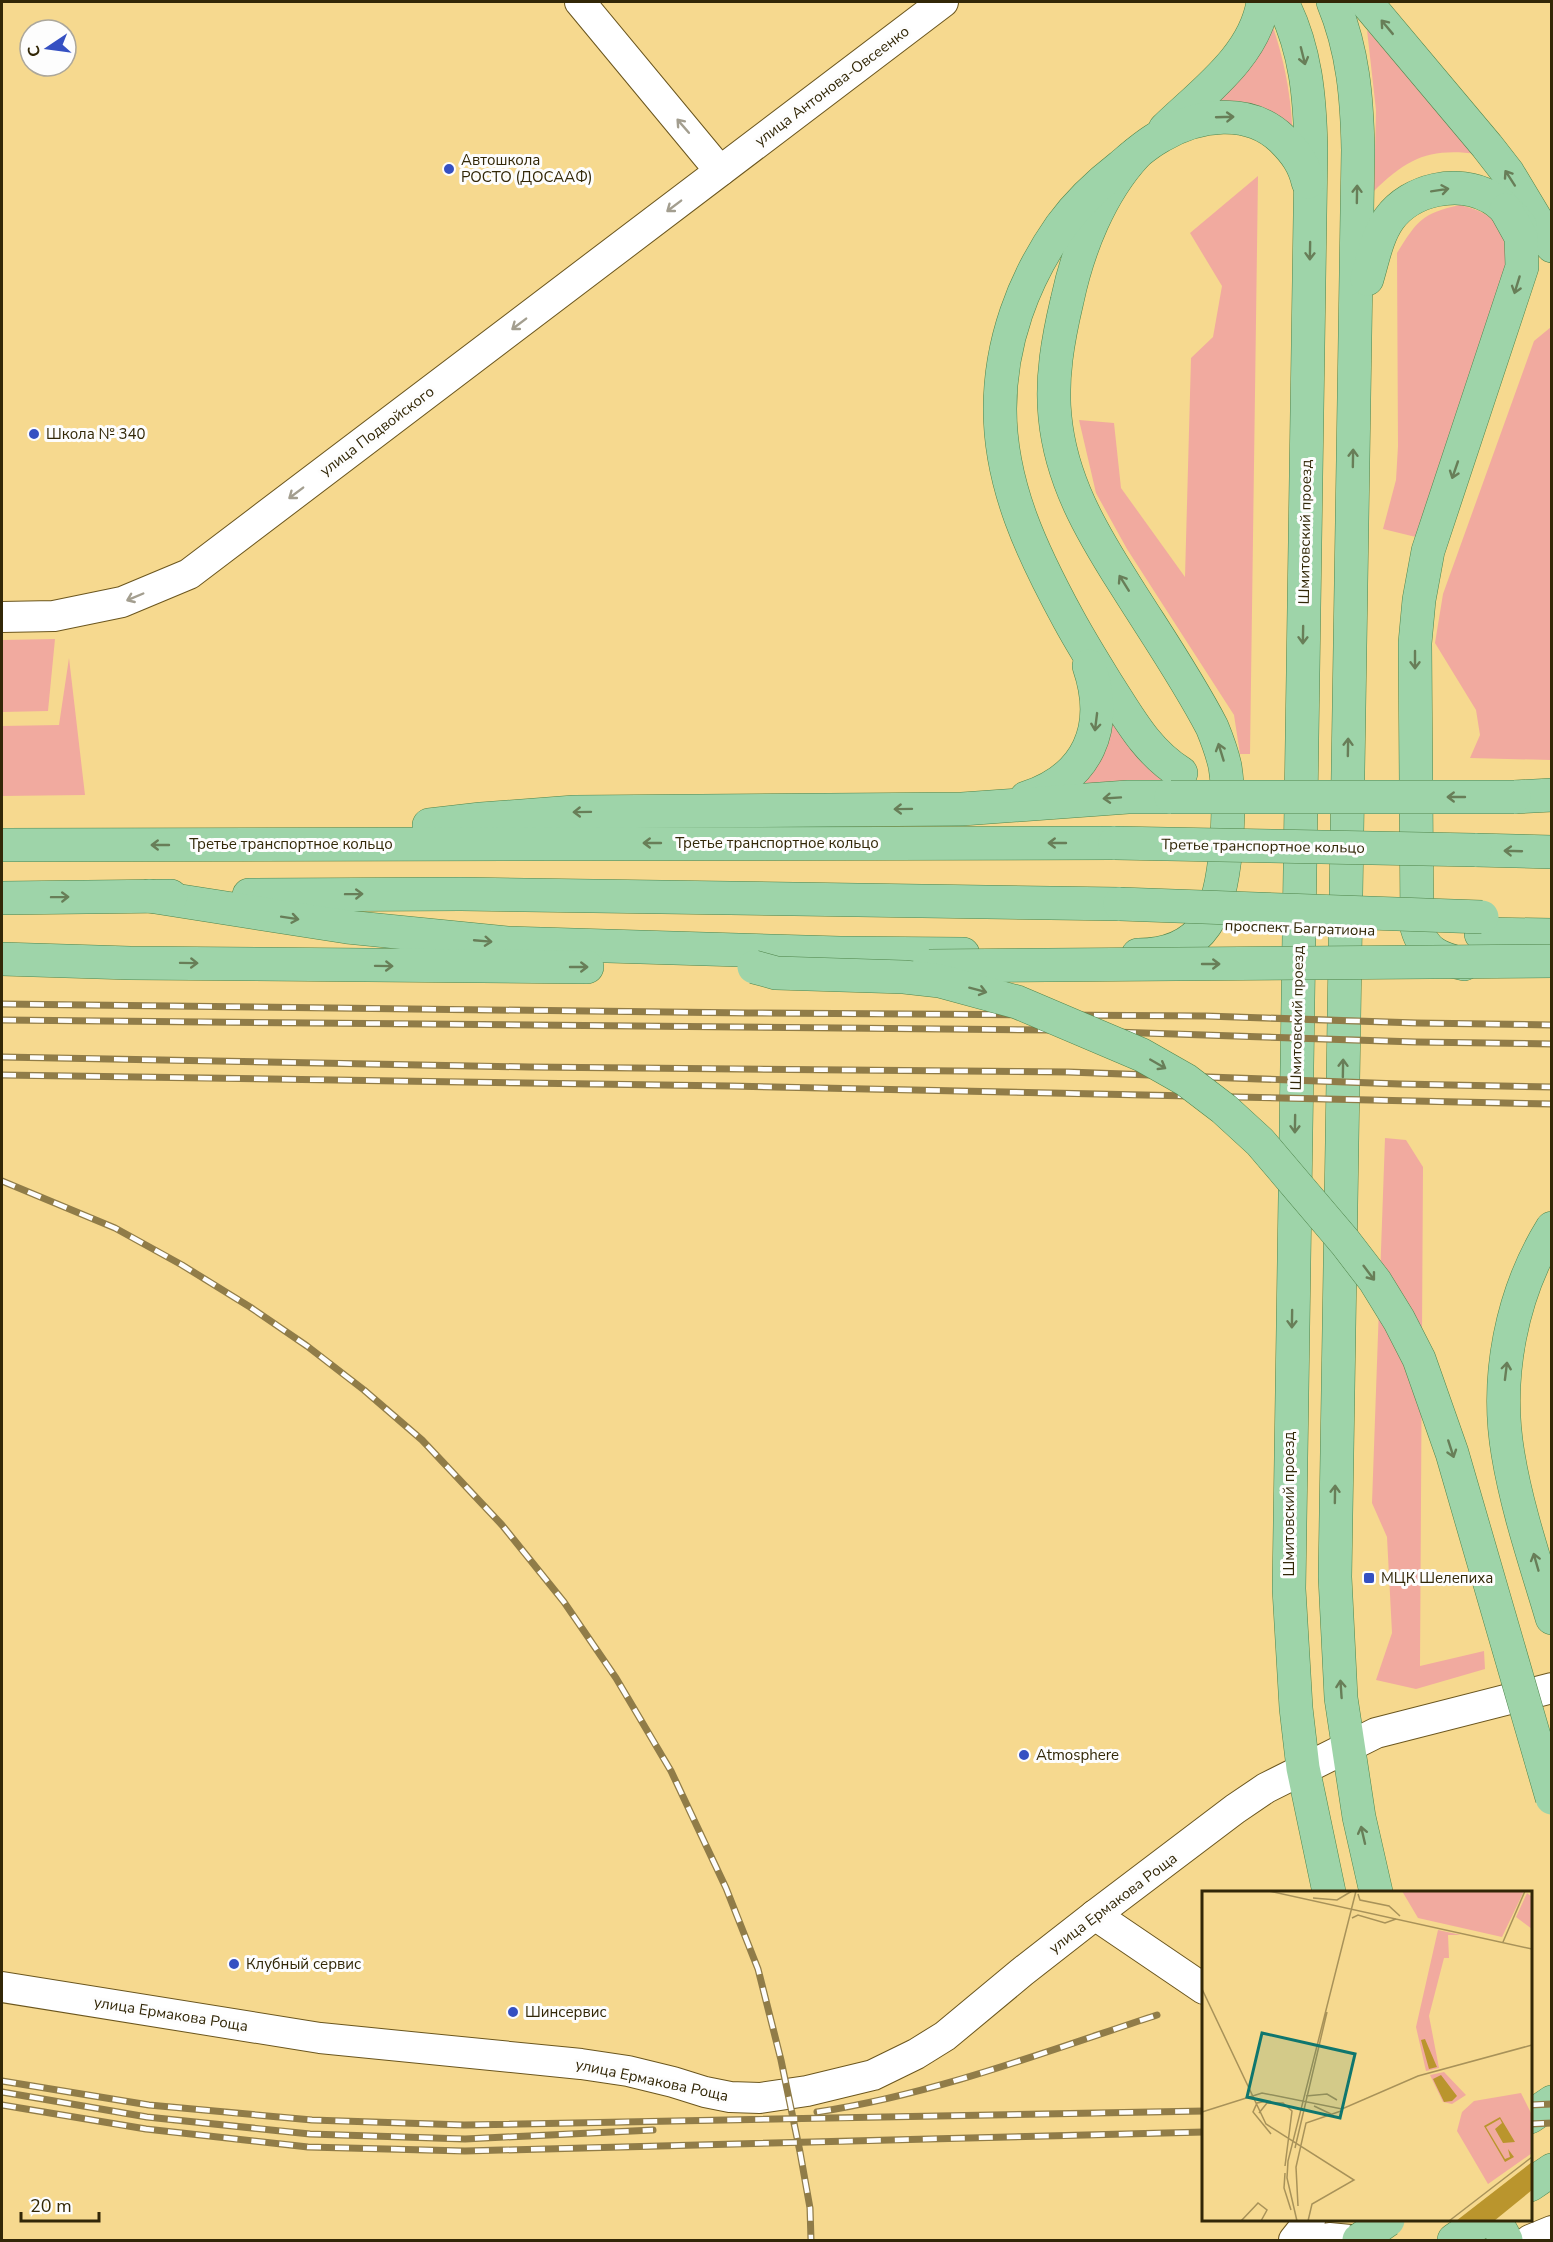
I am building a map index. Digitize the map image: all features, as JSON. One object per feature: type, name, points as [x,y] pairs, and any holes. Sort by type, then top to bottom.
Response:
[{"type":"main road","points":[[1176,785],[1158,756],[1146,744],[1072,626],[1032,550],[1012,489],[1001,435],[1001,381],[1013,322],[1024,292],[1049,245],[1076,207],[1144,148],[1229,68],[1252,33],[1263,2]]},
{"type":"main road","name":"Шмитовский проезд","points":[[1282,2],[1299,42],[1306,70],[1311,122],[1289,1521],[1292,1644],[1303,1768],[1329,1891]]},
{"type":"main road","points":[[1333,2],[1348,45],[1356,96],[1358,150],[1335,1531],[1341,1698],[1359,1817],[1377,1891]]},
{"type":"main road","points":[[1366,2],[1508,173],[1551,246]]},
{"type":"main road","points":[[149,896],[347,927],[507,943],[840,953],[1153,955],[1180,947],[1195,937],[1206,924],[1214,907],[1222,872],[1228,802],[1224,764],[1212,726],[1203,710],[1086,522],[1066,469],[1055,418],[1053,389],[1056,358],[1070,287],[1083,248],[1113,183],[1144,148],[1173,129],[1207,119],[1240,117],[1256,121],[1272,129],[1293,149],[1301,161],[1311,192]]},
{"type":"main road","points":[[1355,315],[1380,237],[1388,220],[1397,209],[1422,193],[1466,189],[1489,196],[1506,210],[1551,260]]},
{"type":"main road","points":[[1506,210],[1521,237],[1523,256],[1520,274],[1428,551],[1419,600],[1415,643],[1417,928],[1426,948],[1441,958],[1486,966],[1551,969]]},
{"type":"main road","points":[[962,809],[1011,802],[1044,791],[1067,778],[1088,752],[1094,734],[1097,701],[1090,669],[1072,626]]},
{"type":"main road","points":[[282,844],[481,819],[574,812],[962,809],[1128,797],[1194,779],[1259,796],[1551,796]]},
{"type":"main road","name":"Третье транспортное кольцо","points":[[2,845],[1115,843],[1551,852]]},
{"type":"main road","points":[[2,898],[461,894],[1481,925],[1551,935]]},
{"type":"main road","points":[[1481,925],[1551,917]]},
{"type":"main road","points":[[2,959],[460,967],[1551,961]]},
{"type":"main road","points":[[753,967],[776,973],[904,976],[940,981],[1017,1002],[1142,1055],[1186,1080],[1224,1109],[1260,1142],[1375,1281],[1400,1320],[1419,1359],[1452,1453],[1551,1798]]},
{"type":"main road","points":[[1551,1228],[1540,1247],[1519,1301],[1511,1333],[1505,1377],[1504,1419],[1508,1455],[1517,1495],[1551,1618]]},
{"type":"main road","points":[[1532,2116],[1551,2102]]},
{"type":"main road","points":[[1532,2184],[1551,2170]]},
{"type":"main road","points":[[1359,2241],[1387,2221]]},
{"type":"main road","points":[[1444,2221],[1454,2241],[1482,2221]]},
{"type":"main road","points":[[1496,2221],[1506,2241]]},
{"type":"street","points":[[580,2],[720,171]]},
{"type":"street","name":"улица Антонова-Овсеенко","points":[[720,171],[943,2]]},
{"type":"street","name":"улица Подвойского","points":[[2,616],[54,616],[122,602],[189,574],[720,171]]},
{"type":"street","name":"улица Ермакова Роща","points":[[2,1987],[320,2038],[582,2064],[673,2082],[730,2097],[760,2098],[844,2083],[873,2075],[916,2055],[945,2036],[1095,1915],[1266,1788],[1376,1733],[1551,1688]]},
{"type":"street","points":[[1095,1915],[1202,1988]]},
{"type":"street","points":[[1294,2241],[1309,2221]]},
{"type":"street","points":[[1363,2221],[1371,2241]]},
{"type":"street","points":[[1530,2241],[1551,2231]]},
{"type":"street","points":[[1321,2241],[1329,2238],[1350,2241]]},
{"type":"shaded area","points":[[1267,10],[1286,74],[1293,140],[1197,104]]},
{"type":"shaded area","points":[[1367,30],[1477,154],[1445,153],[1420,158],[1398,170],[1374,191],[1376,110]]},
{"type":"shaded area","points":[[1258,176],[1250,754],[1240,754],[1234,715],[1127,549],[1096,493],[1079,420],[1114,423],[1121,488],[1185,577],[1191,358],[1213,337],[1222,286],[1190,233]]},
{"type":"shaded area","points":[[1460,205],[1486,215],[1500,229],[1505,250],[1504,278],[1420,538],[1383,529],[1396,480],[1398,446],[1397,253],[1422,220],[1437,211]]},
{"type":"shaded area","points":[[1551,327],[1551,760],[1470,758],[1480,735],[1476,710],[1435,643],[1443,594],[1534,341]]},
{"type":"shaded area","points":[[55,639],[48,711],[2,712],[2,640]]},
{"type":"shaded area","points":[[69,658],[85,795],[2,796],[2,726],[59,725]]},
{"type":"shaded area","points":[[1113,720],[1169,783],[1065,791],[1098,762]]},
{"type":"shaded area","points":[[1385,1138],[1406,1140],[1423,1167],[1420,1666],[1484,1651],[1485,1669],[1416,1689],[1376,1680],[1392,1633],[1387,1537],[1372,1503]]},
{"type":"railway","points":[[2,1004],[1206,1016],[1552,1025]]},
{"type":"railway","points":[[2,1020],[1054,1030],[1416,1042],[1552,1044]]},
{"type":"railway","points":[[2,1057],[529,1067],[1068,1072],[1552,1087]]},
{"type":"railway","points":[[2,1075],[730,1086],[1552,1104]]},
{"type":"railway","points":[[2,1181],[115,1228],[182,1265],[307,1346],[364,1390],[422,1440],[502,1525],[564,1602],[616,1678],[671,1771],[726,1888],[758,1969],[781,2060],[800,2152],[810,2208],[811,2240]]},
{"type":"railway","points":[[817,2112],[904,2094],[989,2071],[1157,2015]]},
{"type":"railway","points":[[2,2081],[149,2105],[312,2120],[464,2125],[1202,2111]]},
{"type":"railway","points":[[2,2092],[147,2117],[310,2134],[465,2139],[653,2130]]},
{"type":"railway","points":[[1532,2105],[1552,2104]]},
{"type":"railway","points":[[2,2105],[146,2129],[308,2147],[465,2151],[1202,2132]]},
{"type":"railway","points":[[1532,2124],[1552,2123]]},
{"type":"place","name":"Автошкола РОСТО (ДОСААФ)","points":[[449,169]]},
{"type":"place","name":"Школа № 340","points":[[34,434]]},
{"type":"place","name":"МЦК Шелепиха","points":[[1369,1578]]},
{"type":"place","name":"Atmosphere","points":[[1024,1755]]},
{"type":"place","name":"Клубный сервис","points":[[234,1964]]},
{"type":"place","name":"Шинсервис","points":[[513,2012]]}]
